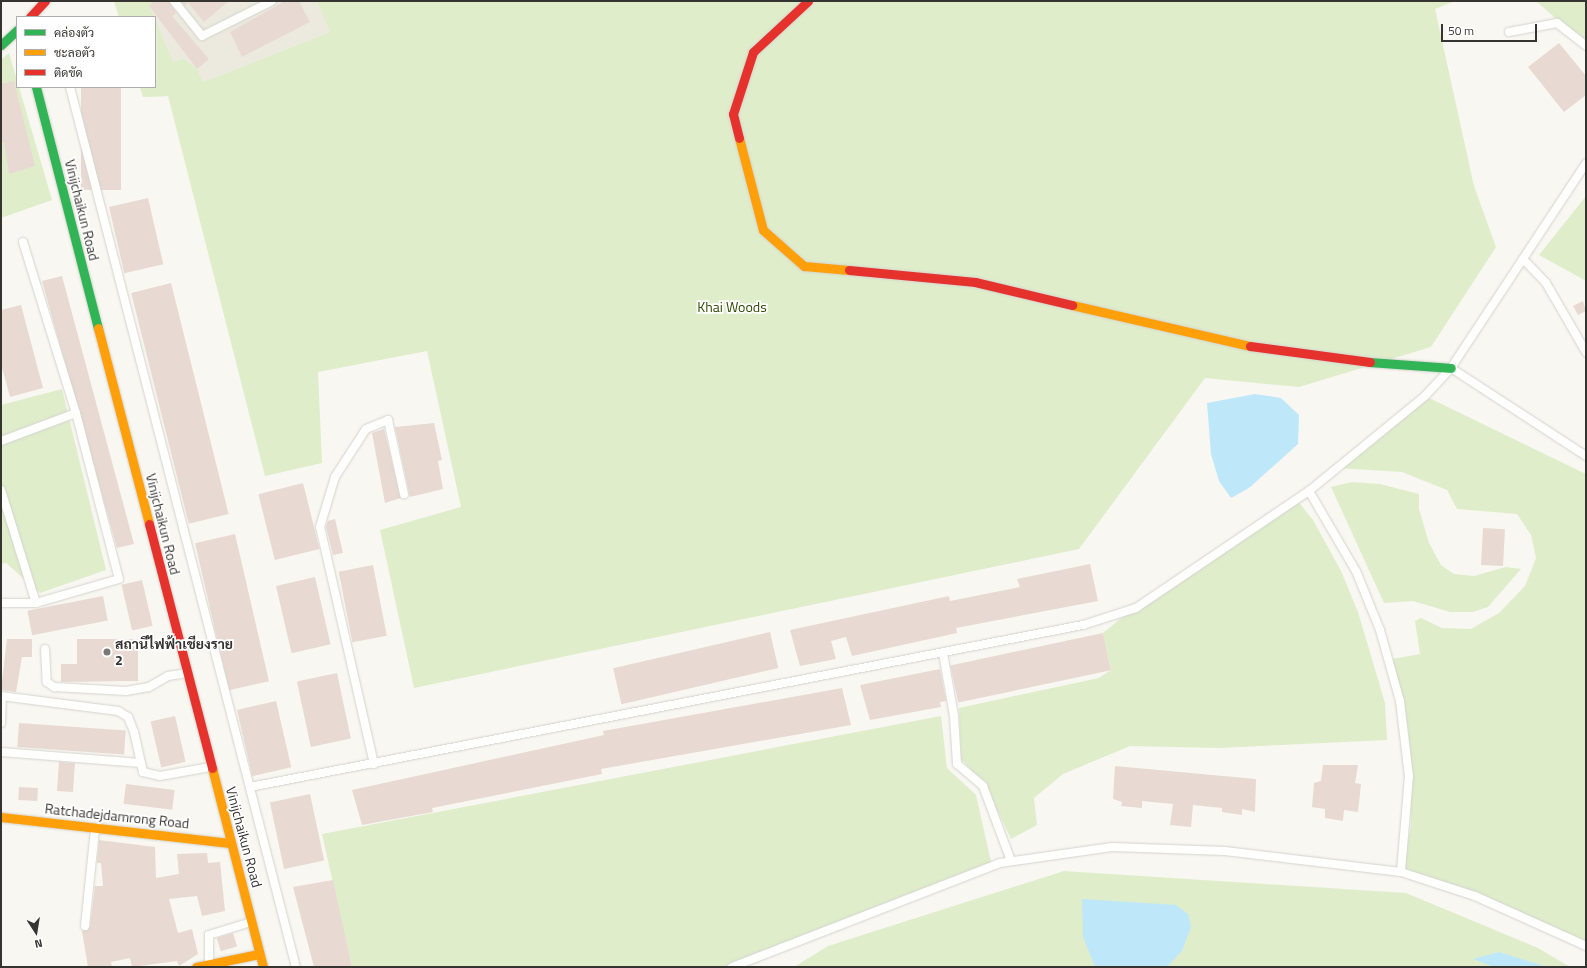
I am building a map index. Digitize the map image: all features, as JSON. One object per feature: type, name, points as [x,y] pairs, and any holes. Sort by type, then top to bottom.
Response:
[{"type":"street","points":[[31,16],[45,1]]},
{"type":"street","points":[[808,1],[753,52],[733,114],[763,230],[804,266],[975,282],[1239,345],[1376,364],[1452,368]]},
{"type":"street","points":[[1,45],[16,31]]},
{"type":"street","name":"Vinijchaikun Road","points":[[36,88],[263,967]]},
{"type":"street","name":"Ratchadejdamrong Road","points":[[1,817],[230,843]]},
{"type":"street","points":[[196,967],[259,954]]},
{"type":"lane","points":[[174,1],[202,36],[260,3],[272,1]]},
{"type":"lane","points":[[1509,32],[1558,23],[1586,46]]},
{"type":"lane","points":[[70,88],[296,967]]},
{"type":"lane","points":[[250,788],[1083,625],[1136,608],[1309,491],[1425,396],[1452,368],[1586,163]]},
{"type":"lane","points":[[1,603],[36,604],[119,579],[76,413],[23,242]]},
{"type":"lane","points":[[1523,259],[1546,283],[1586,352]]},
{"type":"lane","points":[[1452,368],[1586,456]]},
{"type":"lane","points":[[1,441],[76,413]]},
{"type":"lane","points":[[374,764],[320,527],[335,477],[366,429],[388,420],[404,494]]},
{"type":"lane","points":[[1,490],[36,604]]},
{"type":"lane","points":[[1309,491],[1356,571],[1380,630],[1400,701],[1409,776],[1401,872]]},
{"type":"lane","points":[[45,649],[47,682],[54,687],[126,691],[149,687],[168,676],[186,672]]},
{"type":"lane","points":[[942,653],[954,716],[957,764],[983,786],[1011,860]]},
{"type":"lane","points":[[1,723],[2,696],[118,711],[130,722],[143,772],[160,776],[211,766]]},
{"type":"lane","points":[[1,752],[141,763]]},
{"type":"lane","points":[[85,926],[95,828]]},
{"type":"lane","points":[[732,967],[1011,860],[1112,848],[1225,851],[1401,872],[1475,896],[1586,946]]},
{"type":"lane","points":[[209,959],[209,935],[251,922]]},
{"type":"shaded area","points":[[114,1],[402,1],[401,4],[168,96],[143,97],[140,88],[156,88],[156,16],[119,16]]},
{"type":"green space","points":[[114,1],[154,1],[149,6],[154,16],[119,16]]},
{"type":"green space","name":"Khai Woods","points":[[317,1],[1455,1],[1435,9],[1474,186],[1496,247],[1431,347],[1299,387],[1205,378],[1079,549],[414,688],[380,530],[461,507],[427,351],[318,372],[322,463],[265,476],[168,96],[143,97],[140,88],[156,88],[156,21],[173,62],[184,59],[197,69],[203,82],[330,32]]},
{"type":"green space","points":[[1536,1],[1586,1],[1586,45]]},
{"type":"green space","points":[[9,53],[16,77],[16,88],[19,88],[52,200],[1,218],[1,60]]},
{"type":"green space","points":[[1586,196],[1586,281],[1539,255]]},
{"type":"green space","points":[[62,389],[106,570],[40,593],[6,563],[1,564],[1,405]]},
{"type":"green space","points":[[1425,396],[1586,474],[1586,946],[1475,896],[1401,872],[1411,827],[1410,767],[1392,659],[1420,654],[1415,621],[1421,618],[1442,628],[1471,629],[1499,613],[1525,586],[1536,558],[1531,535],[1517,514],[1457,509],[1447,490],[1402,472],[1336,468]]},
{"type":"green space","points":[[1352,482],[1380,484],[1419,494],[1419,509],[1429,543],[1441,565],[1454,574],[1474,576],[1506,567],[1521,569],[1488,607],[1473,612],[1450,612],[1413,601],[1384,603],[1331,487]]},
{"type":"green space","points":[[1296,499],[1313,520],[1341,571],[1358,612],[1385,703],[1387,740],[1219,748],[1130,746],[1063,774],[1034,798],[1037,825],[1011,839],[986,786],[961,759],[959,708],[1099,678],[1111,670],[1103,633],[1131,610]]},
{"type":"green space","points":[[941,716],[947,768],[976,795],[992,866],[730,967],[352,967],[322,834]]},
{"type":"green space","points":[[1064,871],[1406,893],[1538,948],[1570,967],[794,967],[828,946]]},
{"type":"water","points":[[1255,394],[1281,398],[1299,415],[1298,444],[1249,488],[1231,498],[1219,481],[1211,454],[1207,403]]},
{"type":"water","points":[[1082,899],[1176,905],[1188,914],[1191,927],[1182,951],[1167,967],[1095,967],[1083,937]]},
{"type":"water","points":[[1499,952],[1547,967],[1494,967],[1473,959]]},
{"type":"building","points":[[154,1],[169,1],[176,13],[172,16],[209,59],[197,69],[149,6]]},
{"type":"building","points":[[181,1],[229,1],[204,22],[188,3],[185,6]]},
{"type":"building","points":[[285,1],[299,1],[310,22],[242,57],[230,32]]},
{"type":"building","points":[[1559,43],[1586,76],[1586,95],[1564,112],[1528,67]]},
{"type":"building","points":[[14,81],[35,166],[9,174],[4,142],[1,143],[1,84]]},
{"type":"building","points":[[81,88],[121,88],[121,190],[81,190]]},
{"type":"building","points":[[148,198],[163,264],[124,273],[109,207]]},
{"type":"building","points":[[62,276],[134,544],[117,548],[42,281]]},
{"type":"building","points":[[171,283],[229,514],[189,524],[131,293]]},
{"type":"building","points":[[1583,301],[1586,311],[1578,315],[1573,306]]},
{"type":"building","points":[[21,305],[43,388],[10,397],[1,364],[1,310]]},
{"type":"building","points":[[434,423],[442,460],[438,461],[443,489],[410,497],[395,427]]},
{"type":"building","points":[[384,429],[401,498],[385,503],[372,433]]},
{"type":"building","points":[[303,483],[319,549],[275,560],[258,494]]},
{"type":"building","points":[[335,519],[343,553],[333,555],[326,527],[328,521]]},
{"type":"building","points":[[1483,528],[1505,529],[1503,566],[1481,565]]},
{"type":"building","points":[[235,534],[269,681],[229,690],[195,543]]},
{"type":"building","points":[[1090,564],[1098,601],[956,628],[957,633],[852,656],[846,637],[831,641],[836,659],[800,666],[790,630],[949,596],[950,601],[1020,587],[1017,579]]},
{"type":"building","points":[[373,565],[387,636],[352,642],[339,572]]},
{"type":"building","points":[[315,577],[331,644],[292,653],[276,586]]},
{"type":"building","points":[[142,580],[153,626],[132,631],[122,585]]},
{"type":"building","points":[[103,596],[108,621],[32,635],[27,611]]},
{"type":"building","points":[[770,632],[778,668],[621,704],[613,668]]},
{"type":"building","points":[[1103,633],[1111,670],[958,703],[950,665]]},
{"type":"building","points":[[7,639],[32,639],[32,657],[22,657],[16,692],[1,690]]},
{"type":"building","name":"สถานีไฟฟ้าเชียงราย 2","points":[[77,639],[138,639],[138,681],[61,682],[61,664],[77,664]]},
{"type":"building","points":[[940,669],[946,701],[940,702],[941,707],[870,720],[860,685]]},
{"type":"building","points":[[337,673],[351,739],[311,747],[297,682]]},
{"type":"building","points":[[842,688],[851,725],[601,769],[602,774],[432,808],[433,812],[362,825],[352,790],[604,735],[603,731]]},
{"type":"building","points":[[276,701],[291,767],[252,776],[237,710]]},
{"type":"building","points":[[175,716],[186,762],[161,767],[151,722]]},
{"type":"building","points":[[19,723],[126,730],[124,754],[17,747]]},
{"type":"building","points":[[59,762],[75,763],[73,792],[57,791]]},
{"type":"building","points":[[1323,765],[1358,765],[1355,783],[1361,784],[1358,812],[1344,810],[1343,821],[1325,818],[1325,809],[1312,807],[1314,783],[1321,781]]},
{"type":"building","points":[[1115,766],[1256,779],[1255,812],[1242,809],[1242,815],[1222,812],[1222,808],[1193,805],[1191,827],[1170,825],[1173,804],[1142,801],[1142,808],[1121,806],[1122,802],[1113,799]]},
{"type":"building","points":[[126,784],[175,790],[172,810],[124,804]]},
{"type":"building","points":[[19,787],[38,788],[37,801],[18,800]]},
{"type":"building","points":[[310,794],[324,861],[284,869],[270,803]]},
{"type":"building","points":[[99,840],[155,847],[156,878],[179,874],[177,854],[207,853],[208,863],[220,862],[225,911],[202,916],[197,896],[169,899],[178,933],[192,929],[198,954],[179,966],[177,961],[132,967],[130,958],[111,962],[112,967],[88,967],[82,931],[90,927],[95,886],[103,886],[101,863],[97,863]]},
{"type":"building","points":[[333,880],[352,967],[314,967],[293,887]]},
{"type":"building","points":[[233,933],[237,946],[221,951],[217,938]]},
{"type":"traffic: fast","points":[[1,45],[16,31]]},
{"type":"traffic: fast","points":[[36,88],[98,328]]},
{"type":"traffic: fast","points":[[1370,362],[1451,368]]},
{"type":"traffic: slow","points":[[739,138],[763,230],[804,266],[849,270]]},
{"type":"traffic: slow","points":[[1072,305],[1250,346]]},
{"type":"traffic: slow","points":[[98,328],[149,524]]},
{"type":"traffic: slow","points":[[212,768],[263,967]]},
{"type":"traffic: slow","points":[[1,817],[230,843]]},
{"type":"traffic: slow","points":[[196,967],[259,954]]},
{"type":"traffic: jam","points":[[31,16],[45,1]]},
{"type":"traffic: jam","points":[[739,138],[733,114],[753,52],[808,1]]},
{"type":"traffic: jam","points":[[849,270],[975,282],[1072,305]]},
{"type":"traffic: jam","points":[[1250,346],[1370,362]]},
{"type":"traffic: jam","points":[[149,524],[212,768]]},
{"type":"place","name":"สถานีไฟฟ้าเชียงราย 2","points":[[107,652]]}]
